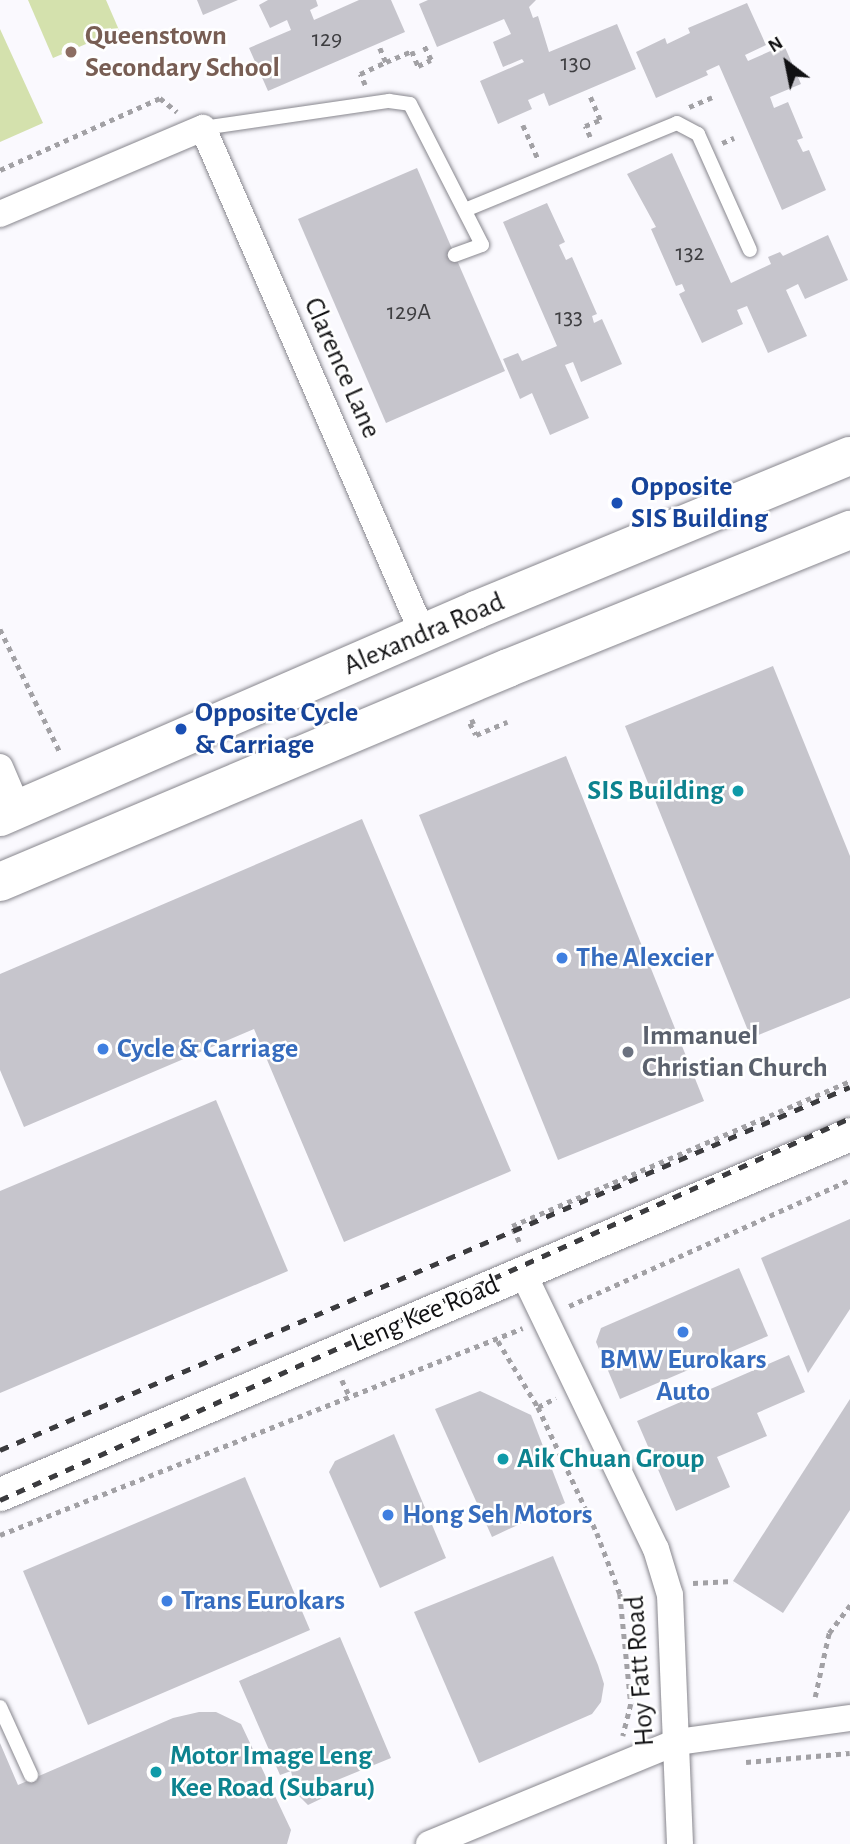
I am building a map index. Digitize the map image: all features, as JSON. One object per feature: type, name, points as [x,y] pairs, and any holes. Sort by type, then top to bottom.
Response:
[{"type":"main road","name":"Alexandra Road","points":[[9,813],[423,634],[850,456]]},
{"type":"main road","points":[[0,882],[508,668],[850,530]]},
{"type":"street","points":[[0,214],[195,131]]},
{"type":"street","name":"Clarence Lane","points":[[195,131],[423,634]]},
{"type":"street","points":[[0,767],[9,813]]},
{"type":"street","name":"Leng Kee Road","points":[[0,1494],[522,1259],[850,1134]]},
{"type":"street","name":"Hoy Fatt Road","points":[[522,1259],[544,1318],[661,1565],[673,1606],[680,1844]]},
{"type":"street","points":[[429,1844],[677,1742],[850,1718]]},
{"type":"lane","points":[[195,131],[389,102],[410,104],[482,245],[455,256]]},
{"type":"lane","points":[[465,210],[677,123],[698,134],[750,250]]},
{"type":"lane","points":[[0,1707],[31,1775]]},
{"type":"path","points":[[380,48],[386,62],[412,51],[418,66],[431,60],[424,46]]},
{"type":"path","points":[[0,170],[160,98],[173,106],[195,131]]},
{"type":"path","points":[[523,125],[543,169]]},
{"type":"path","points":[[0,629],[61,754]]},
{"type":"path","points":[[481,718],[470,723],[476,735],[507,722]]},
{"type":"path","points":[[522,1259],[512,1226],[850,1081]]},
{"type":"path","points":[[0,1535],[349,1395],[498,1341],[850,1180]]},
{"type":"path","points":[[498,1341],[538,1407],[597,1533],[620,1594],[631,1704],[621,1739]]},
{"type":"path","points":[[692,1583],[733,1581]]},
{"type":"path","points":[[813,1706],[829,1633],[850,1605]]},
{"type":"path","points":[[741,1763],[850,1753]]},
{"type":"green space","points":[[28,0],[106,0],[119,30],[53,58]]},
{"type":"green space","points":[[0,29],[43,123],[0,142]]},
{"type":"building","points":[[197,0],[238,0],[203,15]]},
{"type":"building","points":[[268,0],[316,0],[318,6],[310,10],[314,20],[359,0],[391,0],[405,32],[268,91],[249,48],[291,30],[287,20],[270,28],[259,5]]},
{"type":"building","points":[[428,0],[536,0],[529,7],[533,18],[538,16],[549,52],[617,24],[636,69],[549,106],[544,93],[528,100],[532,109],[498,124],[480,81],[524,62],[522,59],[503,67],[493,42],[511,34],[504,19],[437,47],[419,4]]},
{"type":"building","points":[[747,3],[766,45],[745,55],[748,61],[784,45],[801,84],[770,97],[774,108],[788,102],[803,138],[797,140],[803,152],[809,150],[826,190],[782,210],[719,65],[706,71],[708,75],[656,98],[636,52],[665,38],[667,44],[690,33],[688,28]]},
{"type":"building","points":[[672,153],[731,283],[771,264],[768,257],[780,252],[783,256],[828,235],[848,280],[805,299],[798,284],[786,290],[807,336],[768,353],[747,306],[737,310],[743,324],[702,343],[679,294],[685,291],[682,284],[676,286],[651,229],[656,227],[627,174]]},
{"type":"building","points":[[417,168],[505,371],[386,423],[298,219]]},
{"type":"building","points":[[547,203],[565,242],[559,245],[566,260],[572,257],[597,314],[592,316],[594,323],[602,319],[622,364],[581,382],[573,362],[565,365],[589,418],[550,435],[532,393],[520,399],[503,359],[518,353],[522,361],[557,346],[503,222]]},
{"type":"building","name":"SIS Building","points":[[773,666],[850,856],[850,998],[751,1038],[625,726]]},
{"type":"building","name":"The Alexcier","points":[[566,756],[704,1101],[558,1160],[419,815]]},
{"type":"building","name":"Cycle & Carriage","points":[[362,819],[511,1171],[344,1242],[254,1029],[24,1127],[0,1070],[0,974]]},
{"type":"building","points":[[216,1100],[288,1271],[0,1393],[0,1191]]},
{"type":"building","points":[[850,1219],[850,1309],[808,1373],[761,1258]]},
{"type":"building","name":"BMW Eurokars Auto","points":[[739,1268],[768,1336],[620,1399],[596,1342],[601,1328]]},
{"type":"building","points":[[789,1355],[805,1392],[757,1413],[767,1436],[717,1457],[730,1487],[676,1511],[637,1421]]},
{"type":"building","name":"Aik Chuan Group","points":[[480,1391],[531,1415],[565,1503],[492,1537],[435,1409]]},
{"type":"building","points":[[850,1399],[850,1510],[783,1613],[733,1581]]},
{"type":"building","name":"Hong Seh Motors","points":[[394,1434],[446,1558],[380,1588],[329,1472],[335,1461]]},
{"type":"building","name":"Trans Eurokars","points":[[245,1477],[310,1630],[88,1725],[23,1571]]},
{"type":"building","points":[[553,1556],[598,1665],[604,1684],[601,1702],[592,1714],[479,1763],[414,1612]]},
{"type":"building","points":[[340,1637],[391,1758],[330,1783],[329,1795],[308,1805],[296,1793],[291,1771],[280,1775],[239,1681]]},
{"type":"building","name":"Motor Image Leng Kee Road (Subaru)","points":[[199,1712],[216,1712],[241,1724],[291,1830],[287,1844],[0,1844],[0,1743],[18,1785],[173,1718]]},
{"type":"railway","points":[[0,1450],[850,1087]]},
{"type":"railway","points":[[0,1500],[850,1118]]},
{"type":"place","name":"Queenstown Secondary School","points":[[71,52]]},
{"type":"place","name":"Opposite SIS Building","points":[[617,503]]},
{"type":"place","name":"Opposite Cycle & Carriage","points":[[181,729]]},
{"type":"place","name":"SIS Building","points":[[738,791]]},
{"type":"place","name":"The Alexcier","points":[[562,958]]},
{"type":"place","name":"Cycle & Carriage","points":[[103,1049]]},
{"type":"place","name":"Immanuel Christian Church","points":[[628,1052]]},
{"type":"place","name":"BMW Eurokars Auto","points":[[683,1332]]},
{"type":"place","name":"Aik Chuan Group","points":[[503,1459]]},
{"type":"place","name":"Hong Seh Motors","points":[[388,1515]]},
{"type":"place","name":"Trans Eurokars","points":[[167,1601]]},
{"type":"place","name":"Motor Image Leng Kee Road (Subaru)","points":[[156,1772]]}]
